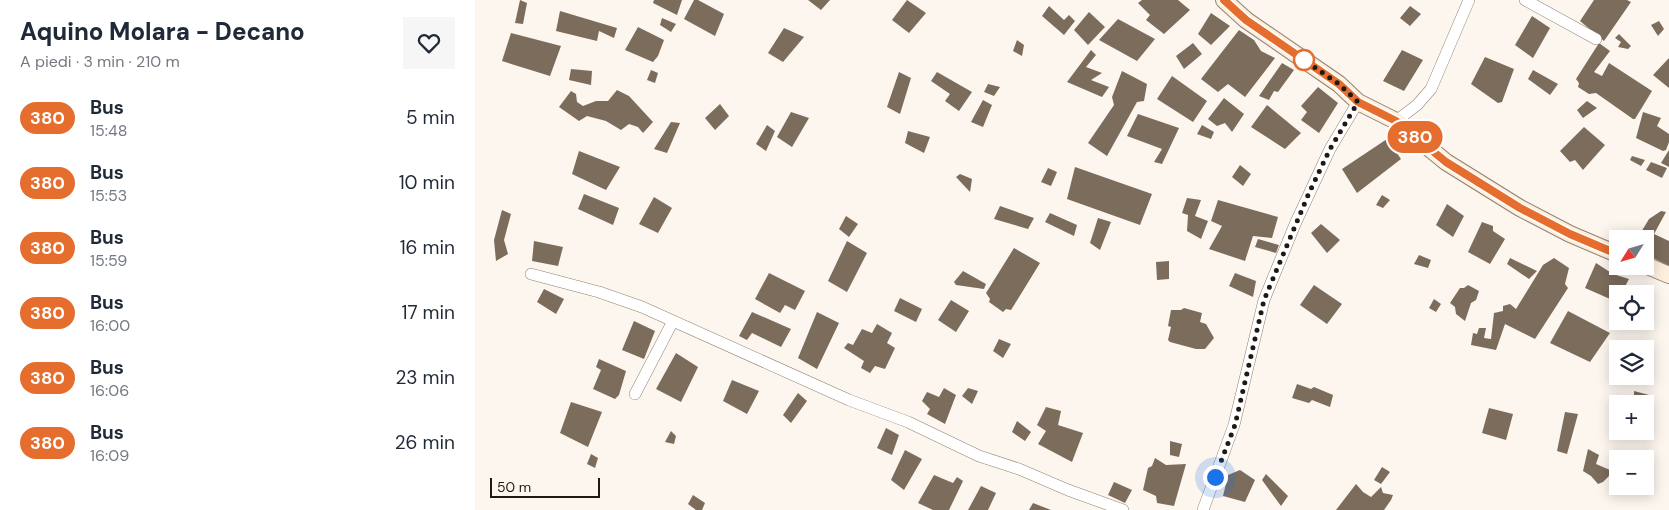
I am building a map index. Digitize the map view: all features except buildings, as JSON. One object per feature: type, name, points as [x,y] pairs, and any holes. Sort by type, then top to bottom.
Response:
[{"type":"street","points":[[1224,0],[1246,20],[1339,84],[1358,102],[1396,121],[1446,162],[1520,208],[1570,234],[1609,251]]},
{"type":"street","points":[[1396,121],[1417,105],[1431,89],[1469,0]]},
{"type":"street","points":[[1525,0],[1596,40]]},
{"type":"street","points":[[1203,510],[1235,425],[1264,300],[1299,214],[1330,149],[1358,102]]},
{"type":"street","points":[[1654,269],[1669,275]]},
{"type":"street","points":[[531,274],[599,292],[673,321],[849,400],[908,422],[979,456],[1019,469],[1068,490],[1123,510]]},
{"type":"street","points":[[635,394],[673,321]]},
{"type":"bus line","name":"380","points":[[1224,0],[1246,20],[1339,84],[1358,102],[1396,121],[1446,162],[1520,208],[1570,234],[1609,251]]},
{"type":"route","points":[[1215,477],[1235,425],[1264,300],[1309,193],[1330,149],[1358,102],[1339,84],[1304,60]]}]
